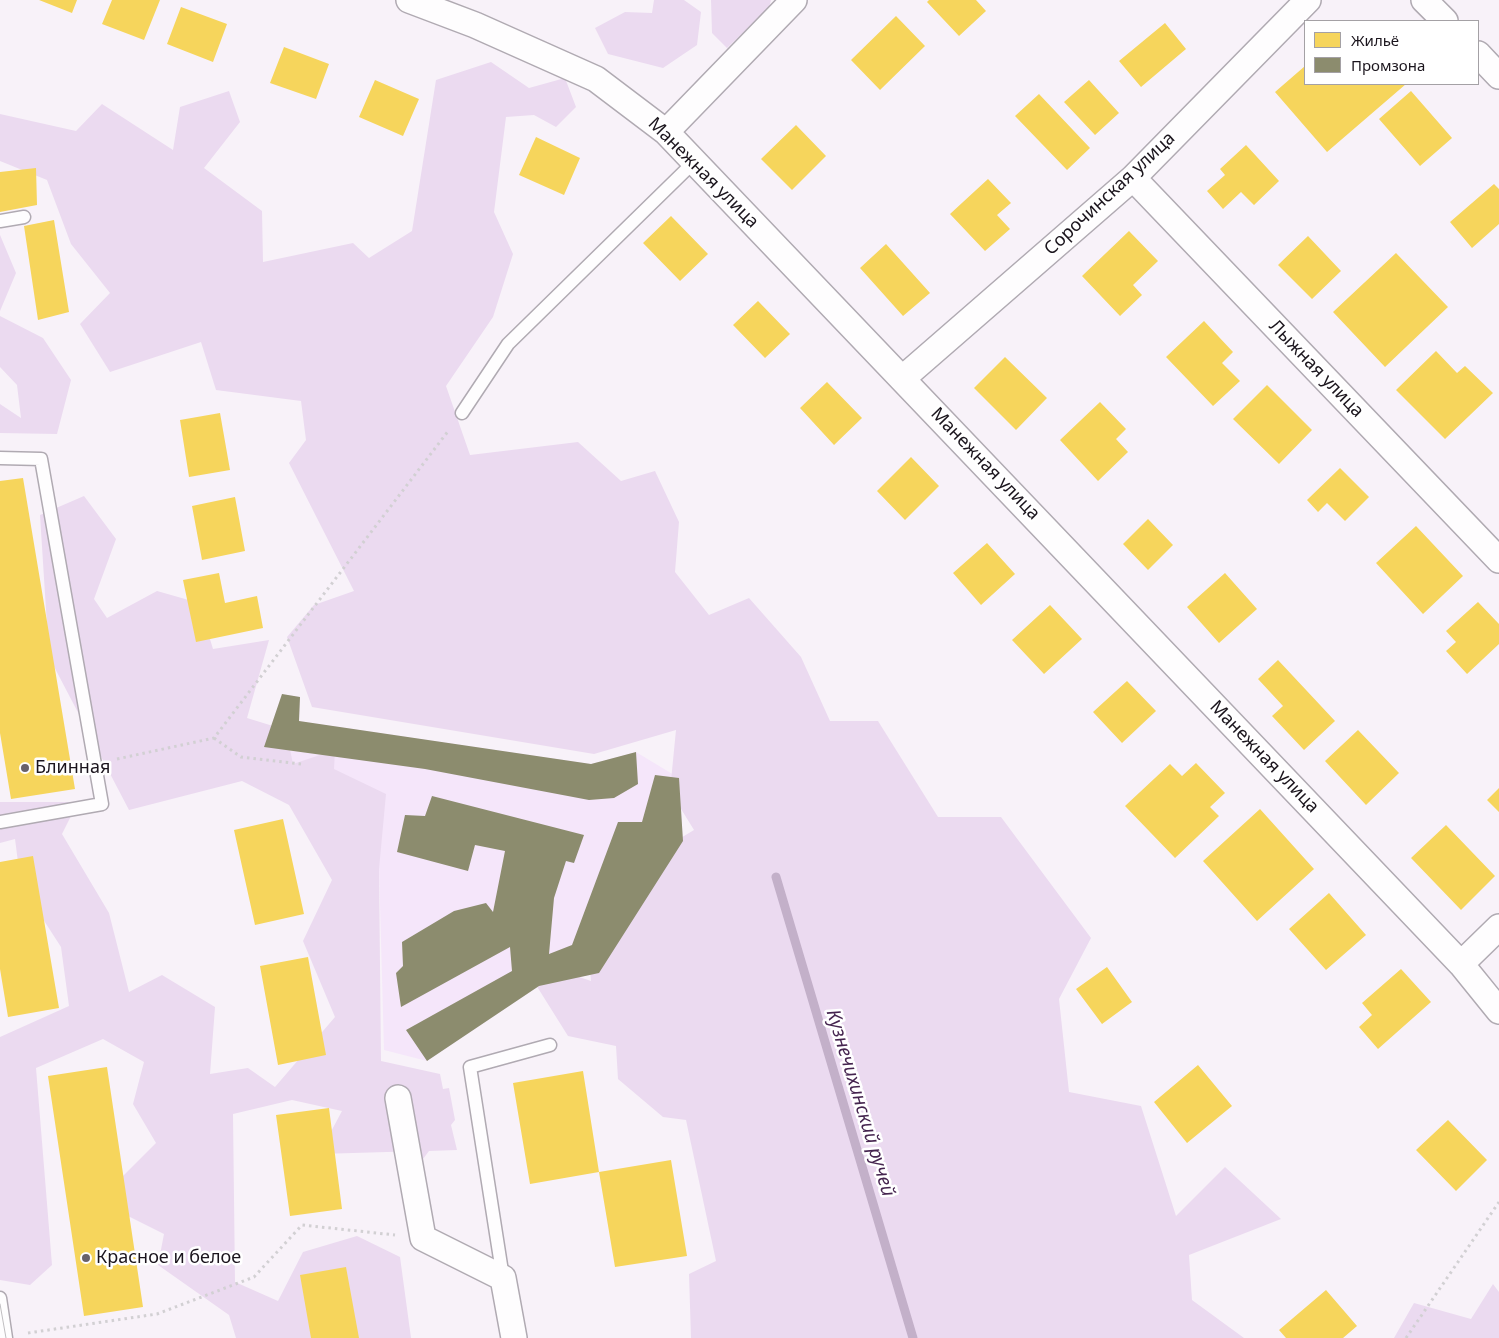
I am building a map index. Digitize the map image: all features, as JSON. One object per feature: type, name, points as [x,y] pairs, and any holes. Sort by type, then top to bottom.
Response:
[{"type":"street","name":"Манежная улица","points":[[408,0],[475,25],[596,79],[666,132],[1461,964],[1499,1011]]},
{"type":"street","points":[[666,132],[794,0]]},
{"type":"street","name":"Сорочинская улица","points":[[903,378],[1133,178],[1308,0]]},
{"type":"street","points":[[1424,0],[1444,20]]},
{"type":"street","points":[[1479,55],[1499,76]]},
{"type":"street","name":"Лыжная улица","points":[[1133,178],[1499,560]]},
{"type":"street","points":[[1461,964],[1499,927]]},
{"type":"street","points":[[398,1098],[423,1238],[502,1278],[514,1338]]},
{"type":"lane","points":[[462,412],[508,344],[694,162]]},
{"type":"lane","points":[[0,221],[24,218]]},
{"type":"lane","points":[[0,458],[41,459],[102,804],[0,822]]},
{"type":"lane","points":[[502,1278],[470,1066],[550,1046]]},
{"type":"lane","points":[[0,1298],[4,1337]]},
{"type":"path","points":[[94,764],[214,738],[462,412]]},
{"type":"path","points":[[214,738],[241,757],[301,764]]},
{"type":"path","points":[[1406,1338],[1499,1202]]},
{"type":"path","points":[[4,1337],[158,1314],[166,1311],[254,1277],[302,1225],[423,1238]]},
{"type":"shaded area","points":[[654,0],[684,0],[701,12],[697,45],[663,68],[608,54],[595,28],[625,12],[652,13]]},
{"type":"shaded area","points":[[711,0],[771,0],[769,8],[727,48],[712,33]]},
{"type":"shaded area","points":[[491,62],[529,88],[565,78],[576,107],[556,127],[534,115],[506,117],[494,212],[513,254],[493,317],[446,386],[470,455],[578,442],[621,481],[655,471],[679,522],[675,572],[709,615],[749,598],[801,657],[830,721],[878,721],[938,817],[1001,817],[1091,938],[1059,999],[1069,1092],[1141,1106],[1176,1216],[1225,1167],[1281,1219],[1189,1255],[1192,1300],[1244,1338],[691,1338],[689,1274],[716,1261],[686,1120],[663,1117],[618,1079],[616,1046],[568,1036],[531,977],[550,967],[591,981],[587,936],[644,860],[694,830],[670,791],[676,730],[594,754],[312,707],[287,637],[314,605],[354,591],[289,463],[306,440],[301,401],[216,390],[201,342],[110,372],[80,324],[110,293],[71,244],[47,180],[0,161],[0,114],[76,131],[102,104],[173,150],[180,107],[229,91],[240,122],[204,168],[262,211],[263,262],[353,243],[369,258],[412,231],[436,80]]},
{"type":"shaded area","points":[[0,235],[16,273],[0,311]]},
{"type":"shaded area","points":[[0,316],[43,338],[71,380],[57,434],[0,433],[0,404],[21,418],[17,385],[0,367]]},
{"type":"shaded area","points":[[84,496],[116,539],[94,599],[107,618],[157,591],[199,603],[213,649],[269,640],[247,718],[286,730],[293,764],[335,750],[334,769],[386,794],[379,869],[381,1061],[440,1074],[443,1089],[449,1088],[455,1120],[451,1125],[457,1150],[429,1151],[423,1159],[421,1151],[319,1154],[342,1111],[292,1100],[233,1114],[235,1282],[278,1301],[303,1252],[357,1236],[400,1257],[411,1338],[236,1338],[229,1315],[158,1265],[164,1234],[124,1214],[119,1180],[156,1143],[133,1104],[144,1062],[103,1039],[36,1068],[52,1265],[30,1285],[0,1280],[0,1037],[69,1006],[61,947],[21,885],[15,839],[0,843],[0,802],[78,802],[62,834],[109,913],[129,992],[162,975],[215,1007],[210,1074],[248,1068],[275,1087],[335,1017],[303,941],[332,880],[289,805],[242,781],[129,810],[49,657],[40,515]]},
{"type":"shaded area","points":[[282,694],[300,697],[299,721],[591,764],[636,752],[679,778],[683,841],[599,973],[539,986],[427,1061],[384,1050],[377,795],[264,767],[264,747]]},
{"type":"shaded area","points":[[1493,1284],[1499,1292],[1499,1338],[1394,1338],[1414,1303],[1471,1319]]},
{"type":"building: Жильё","points":[[39,0],[77,0],[72,13]]},
{"type":"building: Жильё","points":[[112,0],[160,0],[144,40],[102,24]]},
{"type":"building: Жильё","points":[[929,0],[976,0],[986,11],[959,36],[927,2]]},
{"type":"building: Жильё","points":[[181,7],[227,24],[213,62],[167,44]]},
{"type":"building: Жильё","points":[[896,16],[925,46],[880,90],[851,60]]},
{"type":"building: Жильё","points":[[1165,23],[1186,49],[1141,87],[1119,61]]},
{"type":"building: Жильё","points":[[284,47],[329,64],[316,99],[270,83]]},
{"type":"building: Жильё","points":[[1304,67],[1304,85],[1405,85],[1327,152],[1275,92]]},
{"type":"building: Жильё","points":[[375,80],[419,99],[403,136],[359,117]]},
{"type":"building: Жильё","points":[[1089,80],[1119,113],[1095,135],[1064,102]]},
{"type":"building: Жильё","points":[[1411,91],[1452,138],[1420,166],[1379,119]]},
{"type":"building: Жильё","points":[[1039,94],[1090,148],[1067,170],[1015,116]]},
{"type":"building: Жильё","points":[[796,125],[826,156],[792,190],[761,159]]},
{"type":"building: Жильё","points":[[536,137],[580,158],[564,195],[519,175]]},
{"type":"building: Жильё","points":[[1246,145],[1279,181],[1254,205],[1241,192],[1223,209],[1207,191],[1225,175],[1220,169]]},
{"type":"building: Жильё","points":[[36,168],[37,205],[0,212],[0,172]]},
{"type":"building: Жильё","points":[[988,179],[1011,203],[997,215],[1010,229],[985,251],[950,214]]},
{"type":"building: Жильё","points":[[1494,184],[1499,189],[1499,224],[1472,248],[1450,222]]},
{"type":"building: Жильё","points":[[671,216],[708,254],[680,281],[643,243]]},
{"type":"building: Жильё","points":[[54,220],[69,312],[38,320],[24,226]]},
{"type":"building: Жильё","points":[[1129,231],[1158,261],[1133,285],[1142,295],[1120,316],[1082,276]]},
{"type":"building: Жильё","points":[[1308,236],[1341,271],[1312,299],[1278,265]]},
{"type":"building: Жильё","points":[[886,244],[930,293],[903,316],[860,268]]},
{"type":"building: Жильё","points":[[1396,253],[1448,307],[1385,367],[1333,312]]},
{"type":"building: Жильё","points":[[758,301],[790,334],[765,358],[733,325]]},
{"type":"building: Жильё","points":[[1204,321],[1233,352],[1222,363],[1240,381],[1213,406],[1166,357]]},
{"type":"building: Жильё","points":[[1436,351],[1457,373],[1465,366],[1493,393],[1445,439],[1396,390]]},
{"type":"building: Жильё","points":[[1005,357],[1047,398],[1016,430],[974,388]]},
{"type":"building: Жильё","points":[[827,382],[862,418],[834,445],[800,408]]},
{"type":"building: Жильё","points":[[1267,385],[1312,430],[1279,464],[1233,419]]},
{"type":"building: Жильё","points":[[1100,402],[1126,429],[1116,439],[1128,452],[1098,481],[1060,440]]},
{"type":"building: Жильё","points":[[220,413],[230,470],[189,477],[180,420]]},
{"type":"building: Жильё","points":[[911,457],[939,486],[905,520],[877,491]]},
{"type":"building: Жильё","points":[[1340,468],[1369,497],[1345,521],[1327,503],[1318,512],[1307,500]]},
{"type":"building: Жильё","points":[[23,478],[75,789],[11,799],[0,733],[0,481]]},
{"type":"building: Жильё","points":[[235,497],[245,551],[202,560],[192,506]]},
{"type":"building: Жильё","points":[[1148,519],[1173,545],[1148,570],[1123,544]]},
{"type":"building: Жильё","points":[[1416,526],[1463,576],[1423,614],[1376,563]]},
{"type":"building: Жильё","points":[[987,543],[1015,574],[981,605],[953,573]]},
{"type":"building: Жильё","points":[[219,573],[225,603],[257,596],[263,628],[196,642],[183,580]]},
{"type":"building: Жильё","points":[[1225,573],[1257,609],[1219,643],[1187,607]]},
{"type":"building: Жильё","points":[[1478,602],[1499,624],[1499,644],[1467,674],[1446,651],[1456,642],[1446,631]]},
{"type":"building: Жильё","points":[[1050,605],[1082,639],[1044,674],[1012,640]]},
{"type":"building: Жильё","points":[[1278,660],[1335,721],[1304,750],[1272,716],[1283,706],[1258,679]]},
{"type":"building: Жильё","points":[[1127,681],[1156,711],[1122,743],[1093,712]]},
{"type":"building: Жильё","points":[[1358,730],[1399,773],[1366,805],[1325,761]]},
{"type":"building: Жильё","points":[[1196,763],[1225,793],[1210,807],[1219,816],[1175,858],[1125,806],[1170,764],[1182,776]]},
{"type":"building: Жильё","points":[[1499,788],[1499,812],[1487,800]]},
{"type":"building: Жильё","points":[[1260,809],[1314,869],[1257,921],[1203,861]]},
{"type":"building: Жильё","points":[[283,819],[304,914],[255,925],[234,830]]},
{"type":"building: Жильё","points":[[1446,825],[1495,876],[1461,910],[1411,858]]},
{"type":"building: Жильё","points":[[33,856],[59,1008],[8,1017],[0,969],[0,862]]},
{"type":"building: Жильё","points":[[1329,893],[1366,935],[1326,970],[1289,929]]},
{"type":"building: Жильё","points":[[308,957],[326,1055],[278,1065],[260,966]]},
{"type":"building: Жильё","points":[[1107,967],[1132,1002],[1102,1024],[1076,989]]},
{"type":"building: Жильё","points":[[1401,969],[1431,1002],[1378,1049],[1359,1027],[1372,1015],[1362,1003]]},
{"type":"building: Жильё","points":[[1198,1065],[1232,1106],[1187,1143],[1154,1102]]},
{"type":"building: Жильё","points":[[107,1067],[143,1307],[84,1316],[48,1076]]},
{"type":"building: Жильё","points":[[583,1071],[599,1172],[530,1184],[513,1083]]},
{"type":"building: Жильё","points":[[329,1108],[342,1209],[290,1216],[276,1115]]},
{"type":"building: Жильё","points":[[1448,1120],[1487,1160],[1456,1191],[1416,1150]]},
{"type":"building: Жильё","points":[[671,1160],[687,1256],[615,1267],[599,1172]]},
{"type":"building: Жильё","points":[[346,1267],[359,1338],[311,1338],[300,1275]]},
{"type":"building: Жильё","points":[[1326,1290],[1357,1326],[1343,1338],[1286,1338],[1279,1330]]},
{"type":"building: Промзона","points":[[282,694],[300,697],[299,721],[591,764],[636,752],[638,784],[614,798],[589,800],[425,769],[264,747]]},
{"type":"building: Промзона","points":[[655,775],[679,778],[683,841],[599,973],[539,986],[427,1061],[406,1030],[512,971],[510,947],[401,1007],[396,973],[403,966],[402,942],[454,911],[486,903],[493,912],[505,851],[475,845],[468,871],[397,852],[405,815],[425,816],[432,796],[584,835],[574,863],[566,861],[554,898],[549,954],[572,945],[618,822],[642,822]]},
{"type":"waterway","name":"Кузнечихинский ручей","points":[[776,877],[913,1338]]},
{"type":"tram line","points":[[0,1304],[6,1338]]},
{"type":"place","name":"Блинная","points":[[25,768]]},
{"type":"place","name":"Красное и белое","points":[[86,1258]]}]
